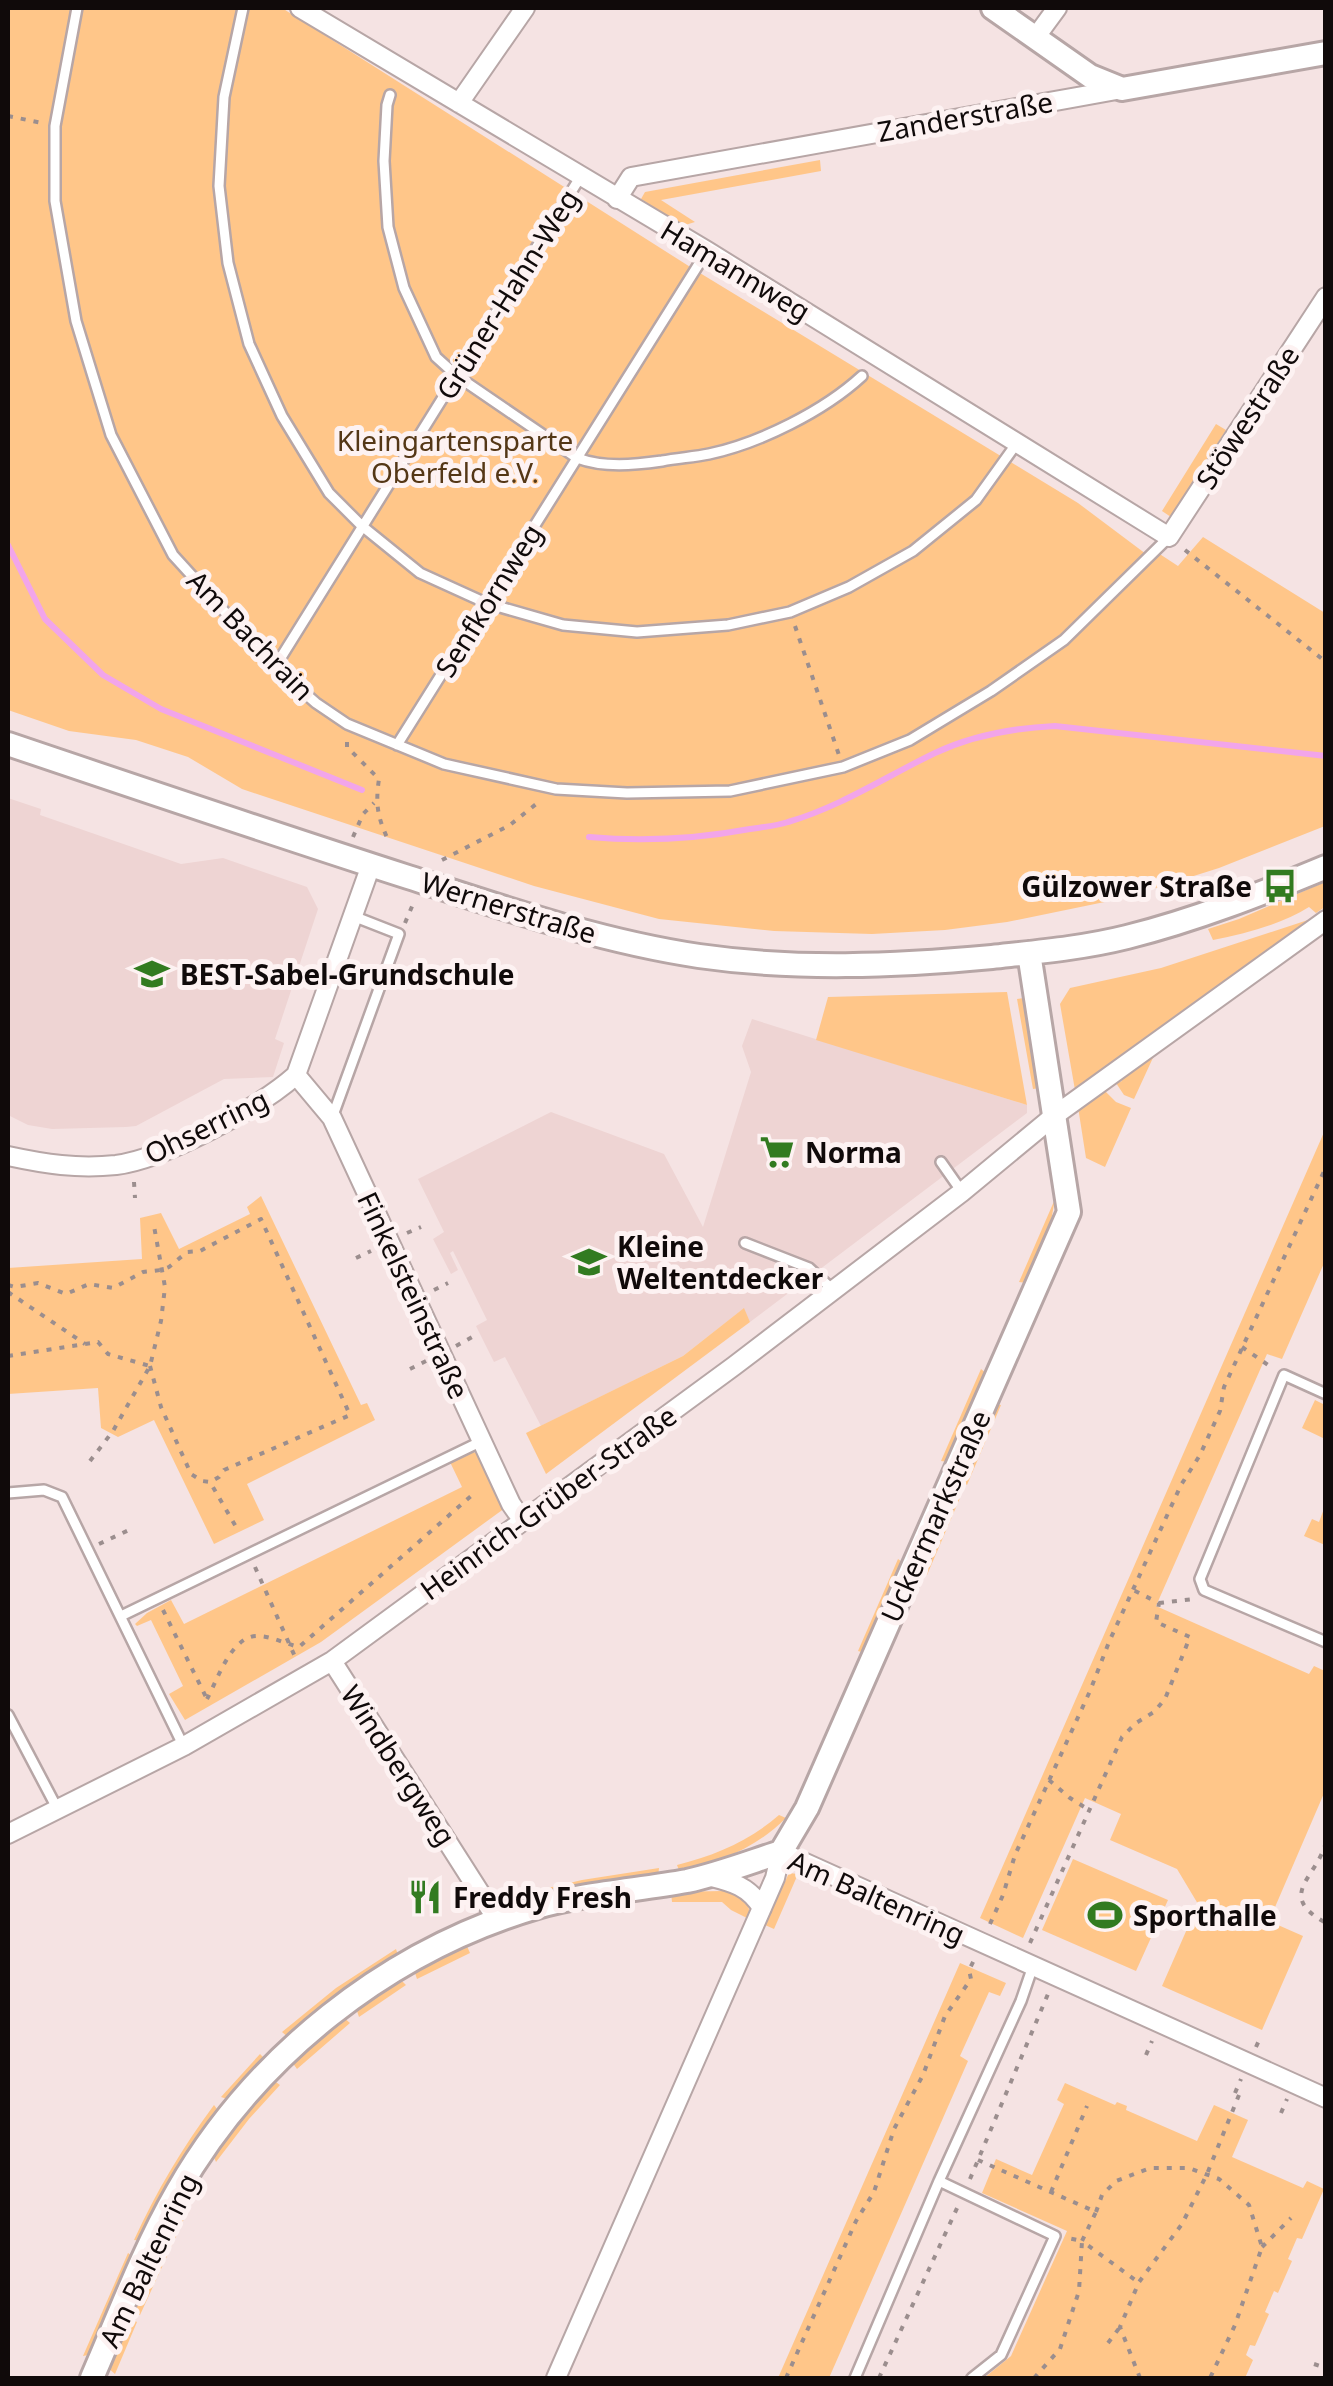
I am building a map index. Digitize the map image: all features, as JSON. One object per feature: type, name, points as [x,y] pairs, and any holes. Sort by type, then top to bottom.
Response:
[{"type":"street","name":"Hamannweg","points":[[300,8],[707,251],[1169,537]]},
{"type":"street","points":[[460,103],[526,8]]},
{"type":"street","points":[[993,8],[1090,76],[1122,88]]},
{"type":"street","points":[[1035,38],[1056,8]]},
{"type":"street","name":"Zanderstraße","points":[[617,199],[631,177],[1326,53]]},
{"type":"street","name":"Stöwestraße","points":[[1169,537],[1326,297]]},
{"type":"street","name":"Wernerstraße","points":[[8,744],[371,865],[547,921],[636,944],[701,956],[822,966],[934,962],[1028,953]]},
{"type":"street","name":"Ohserring","points":[[8,1156],[56,1167],[119,1165],[160,1153],[202,1134],[277,1092],[296,1075],[371,865]]},
{"type":"street","points":[[1054,1116],[1028,953],[1124,938],[1280,886],[1326,866]]},
{"type":"street","name":"Heinrich-Grüber-Straße","points":[[8,1834],[184,1746],[332,1661],[833,1290],[1054,1116],[1326,920]]},
{"type":"street","name":"Finkelsteinstraße","points":[[296,1075],[332,1118],[522,1521]]},
{"type":"street","name":"Uckermarkstraße","points":[[556,2378],[775,1878],[781,1852],[807,1808],[1069,1212],[1054,1116]]},
{"type":"street","name":"Windbergweg","points":[[332,1661],[498,1921]]},
{"type":"street","name":"Am Baltenring","points":[[92,2378],[177,2192],[262,2078],[348,2001],[428,1952],[498,1921],[567,1900],[708,1876],[781,1852],[981,1943],[1030,1959],[1326,2098]]},
{"type":"street","points":[[708,1876],[735,1882],[754,1894],[762,1908]]},
{"type":"lane","name":"Am Bachrain","points":[[77,8],[55,126],[55,201],[76,321],[111,435],[174,555],[275,666],[347,724],[444,764],[556,789],[627,793],[730,790],[843,767],[910,740],[1035,661],[1064,640],[1169,537]]},
{"type":"lane","points":[[243,8],[224,96],[219,186],[228,263],[249,344],[282,416],[329,493],[420,573],[486,604],[563,625],[637,632],[728,625],[790,612],[849,587],[914,552],[976,500],[1018,443]]},
{"type":"lane","points":[[390,95],[384,161],[388,226],[404,288],[436,358],[456,376],[577,458],[593,464],[636,465],[712,453],[784,428],[842,395],[862,376]]},
{"type":"lane","name":"Grüner-Hahn-Weg","points":[[275,666],[581,176]]},
{"type":"lane","name":"Senfkornweg","points":[[398,746],[707,251]]},
{"type":"lane","points":[[332,1118],[399,934],[353,916]]},
{"type":"lane","points":[[941,1162],[962,1192]]},
{"type":"lane","points":[[745,1243],[809,1268],[833,1290]]},
{"type":"lane","points":[[1326,1394],[1284,1375],[1200,1578],[1204,1590],[1326,1642]]},
{"type":"lane","points":[[121,1616],[482,1441]]},
{"type":"lane","points":[[8,1493],[44,1490],[62,1497],[184,1746]]},
{"type":"lane","points":[[8,1715],[58,1810]]},
{"type":"lane","points":[[855,2378],[1020,2001],[1030,1959]]},
{"type":"lane","points":[[939,2181],[1056,2236],[1001,2355],[972,2378]]},
{"type":"path","points":[[8,116],[55,126]]},
{"type":"path","points":[[1169,537],[1326,662]]},
{"type":"path","points":[[790,612],[843,767]]},
{"type":"path","points":[[347,724],[348,747],[378,779],[378,818],[389,842]]},
{"type":"path","points":[[442,860],[510,825],[556,789]]},
{"type":"path","points":[[355,831],[363,814],[376,801]]},
{"type":"path","points":[[786,2378],[856,2222],[874,2192],[894,2128],[923,2075],[944,2016],[971,1979],[970,1970],[1003,1895],[1015,1855],[1090,1691],[1108,1642],[1181,1485],[1200,1455],[1220,1411],[1224,1387],[1326,1167]]},
{"type":"path","points":[[8,1285],[38,1283],[66,1294],[89,1284],[113,1288],[143,1272],[170,1267],[187,1252],[200,1250],[262,1219],[350,1415],[224,1470],[210,1482],[202,1481],[191,1474],[162,1408],[150,1366]]},
{"type":"path","points":[[90,1461],[113,1431],[150,1366],[165,1287],[154,1226]]},
{"type":"path","points":[[8,1292],[85,1344]]},
{"type":"path","points":[[8,1356],[98,1342],[108,1354],[150,1366]]},
{"type":"path","points":[[1242,1347],[1284,1375]]},
{"type":"path","points":[[210,1482],[239,1532]]},
{"type":"path","points":[[157,1598],[207,1700],[234,1649],[245,1639],[258,1635],[298,1647],[471,1496]]},
{"type":"path","points":[[89,1549],[131,1529]]},
{"type":"path","points":[[250,1554],[304,1677]]},
{"type":"path","points":[[1134,1590],[1159,1603],[1196,1598],[1204,1590]]},
{"type":"path","points":[[1030,1959],[1122,1737],[1165,1699],[1190,1637],[1156,1622],[1159,1603]]},
{"type":"path","points":[[1048,1780],[1089,1810]]},
{"type":"path","points":[[1326,1842],[1322,1856],[1302,1883],[1300,1899],[1308,1914],[1326,1923]]},
{"type":"path","points":[[1108,2343],[1120,2327],[1139,2282],[1182,2224],[1239,2094]]},
{"type":"path","points":[[1050,2192],[1087,2106]]},
{"type":"path","points":[[978,2160],[1096,2212]]},
{"type":"path","points":[[1034,2378],[1060,2349],[1079,2292],[1082,2240],[1102,2194],[1116,2180],[1150,2168],[1190,2168],[1219,2179],[1249,2205],[1262,2247]]},
{"type":"path","points":[[1210,2378],[1235,2324],[1262,2247],[1292,2218]]},
{"type":"path","points":[[1056,2236],[1082,2240],[1139,2282]]},
{"type":"path","points":[[1120,2327],[1140,2378]]},
{"type":"path","points":[[1314,2364],[1326,2368]]},
{"type":"shaded area","name":"BEST-Sabel-Grundschule","points":[[8,798],[41,809],[40,815],[181,864],[223,858],[307,887],[318,909],[275,1039],[284,1043],[273,1077],[224,1079],[136,1126],[52,1129],[28,1125],[8,1115]]},
{"type":"shaded area","points":[[752,1019],[1027,1105],[1027,1113],[750,1322],[743,1309],[683,1356],[541,1426],[505,1357],[494,1362],[476,1326],[487,1320],[453,1251],[450,1253],[458,1270],[451,1274],[433,1239],[444,1232],[418,1179],[551,1112],[664,1154],[703,1227],[751,1072],[742,1046]]},
{"type":"green space","name":"Kleingartensparte Oberfeld e.V.","points":[[8,8],[282,8],[695,270],[1078,503],[1146,554],[1152,549],[1178,566],[1203,537],[1325,613],[1325,826],[1219,868],[1124,898],[1007,922],[872,934],[774,931],[659,919],[534,886],[242,789],[188,757],[136,740],[69,731],[8,710]]},
{"type":"green space","points":[[820,160],[821,171],[661,200],[695,222],[682,226],[641,199],[645,192]]},
{"type":"green space","points":[[1216,424],[1226,430],[1171,517],[1162,511]]},
{"type":"green space","points":[[1325,882],[1325,907],[1316,913],[1309,907],[1263,928],[1213,940],[1208,929]]},
{"type":"green space","points":[[1308,920],[1075,1090],[1060,1004],[1070,988],[1161,968]]},
{"type":"green space","points":[[1007,992],[1027,1105],[816,1040],[828,997]]},
{"type":"green space","points":[[1024,998],[1040,1088],[1033,1089],[1017,999]]},
{"type":"green space","points":[[1157,1049],[1134,1099],[1124,1095],[1116,1083]]},
{"type":"green space","points":[[1103,1089],[1116,1102],[1131,1108],[1105,1167],[1086,1158],[1078,1107]]},
{"type":"green space","points":[[1325,1130],[1325,1261],[1282,1359],[1267,1354],[1156,1606],[1309,1674],[1314,1666],[1325,1671],[1325,1791],[1269,1921],[1303,1936],[1262,2030],[1162,1986],[1198,1904],[1177,1869],[1110,1840],[1121,1814],[1085,1798],[1023,1938],[980,1918]]},
{"type":"green space","points":[[261,1196],[361,1405],[367,1403],[375,1420],[247,1484],[264,1520],[214,1544],[154,1420],[118,1437],[101,1428],[98,1388],[8,1394],[8,1268],[142,1259],[140,1218],[161,1213],[179,1249],[250,1214],[247,1207]]},
{"type":"green space","points":[[1055,1199],[1049,1232],[1027,1283],[1019,1282]]},
{"type":"green space","points":[[744,1308],[750,1322],[546,1474],[526,1433],[683,1356]]},
{"type":"green space","points":[[981,1369],[987,1374],[948,1462],[941,1461]]},
{"type":"green space","points":[[1315,1400],[1325,1405],[1325,1439],[1302,1428]]},
{"type":"green space","points":[[994,1404],[1001,1405],[967,1485],[961,1479]]},
{"type":"green space","points":[[470,1452],[480,1453],[505,1508],[321,1642],[185,1720],[169,1694],[183,1686],[151,1620],[135,1624],[171,1600],[184,1624],[462,1487],[450,1462]]},
{"type":"green space","points":[[953,1497],[960,1498],[927,1575],[921,1570]]},
{"type":"green space","points":[[1325,1506],[1325,1545],[1304,1536],[1312,1519],[1319,1522]]},
{"type":"green space","points":[[898,1559],[905,1564],[865,1653],[858,1651]]},
{"type":"green space","points":[[779,1815],[786,1818],[749,1846],[680,1873],[677,1865],[731,1846]]},
{"type":"green space","name":"Sporthalle","points":[[1073,1859],[1168,1900],[1136,1971],[1042,1930]]},
{"type":"green space","points":[[659,1868],[658,1877],[538,1899],[535,1891],[582,1880]]},
{"type":"green space","points":[[789,1873],[798,1874],[774,1929],[765,1925]]},
{"type":"green space","points":[[723,1891],[744,1899],[749,1919],[722,1902],[672,1902],[671,1892]]},
{"type":"green space","points":[[466,1944],[470,1953],[417,1979],[414,1970]]},
{"type":"green space","points":[[396,1949],[399,1958],[289,2038],[282,2032],[336,1988]]},
{"type":"green space","points":[[960,1963],[1006,1983],[1000,1996],[989,1992],[960,2056],[968,2061],[829,2378],[778,2378]]},
{"type":"green space","points":[[400,1979],[406,1985],[359,2017],[356,2008]]},
{"type":"green space","points":[[343,2017],[350,2023],[297,2069],[292,2062]]},
{"type":"green space","points":[[260,2054],[266,2060],[230,2100],[221,2097]]},
{"type":"green space","points":[[273,2080],[280,2085],[216,2162],[213,2155]]},
{"type":"green space","points":[[1065,2083],[1115,2105],[1117,2102],[1127,2106],[1126,2110],[1197,2141],[1214,2105],[1248,2120],[1232,2157],[1303,2188],[1307,2181],[1324,2189],[1302,2239],[1297,2238],[1288,2259],[1292,2261],[1278,2293],[1274,2291],[1255,2346],[1250,2345],[1246,2355],[1253,2360],[1245,2378],[984,2378],[1011,2356],[1067,2231],[982,2193],[996,2159],[1032,2175],[1064,2104],[1057,2100]]},
{"type":"green space","points":[[214,2105],[220,2113],[142,2241],[134,2240],[170,2171]]},
{"type":"green space","points":[[176,2216],[184,2219],[140,2315],[132,2312]]},
{"type":"green space","points":[[128,2253],[135,2258],[93,2354],[83,2356]]},
{"type":"green space","points":[[129,2318],[137,2322],[115,2374],[107,2367]]},
{"type":"waterway","points":[[8,545],[45,619],[103,675],[161,709],[362,790]]},
{"type":"waterway","points":[[589,837],[690,837],[783,823],[845,800],[949,747],[1024,729],[1055,726],[1326,756]]},
{"type":"place","name":"Gülzower Straße","points":[[1280,886]]},
{"type":"place","name":"BEST-Sabel-Grundschule","points":[[152,974]]},
{"type":"place","name":"Norma","points":[[777,1152]]},
{"type":"place","name":"Kleine Weltentdecker","points":[[589,1262]]},
{"type":"place","name":"Freddy Fresh","points":[[425,1897]]},
{"type":"place","name":"Sporthalle","points":[[1105,1915]]}]
